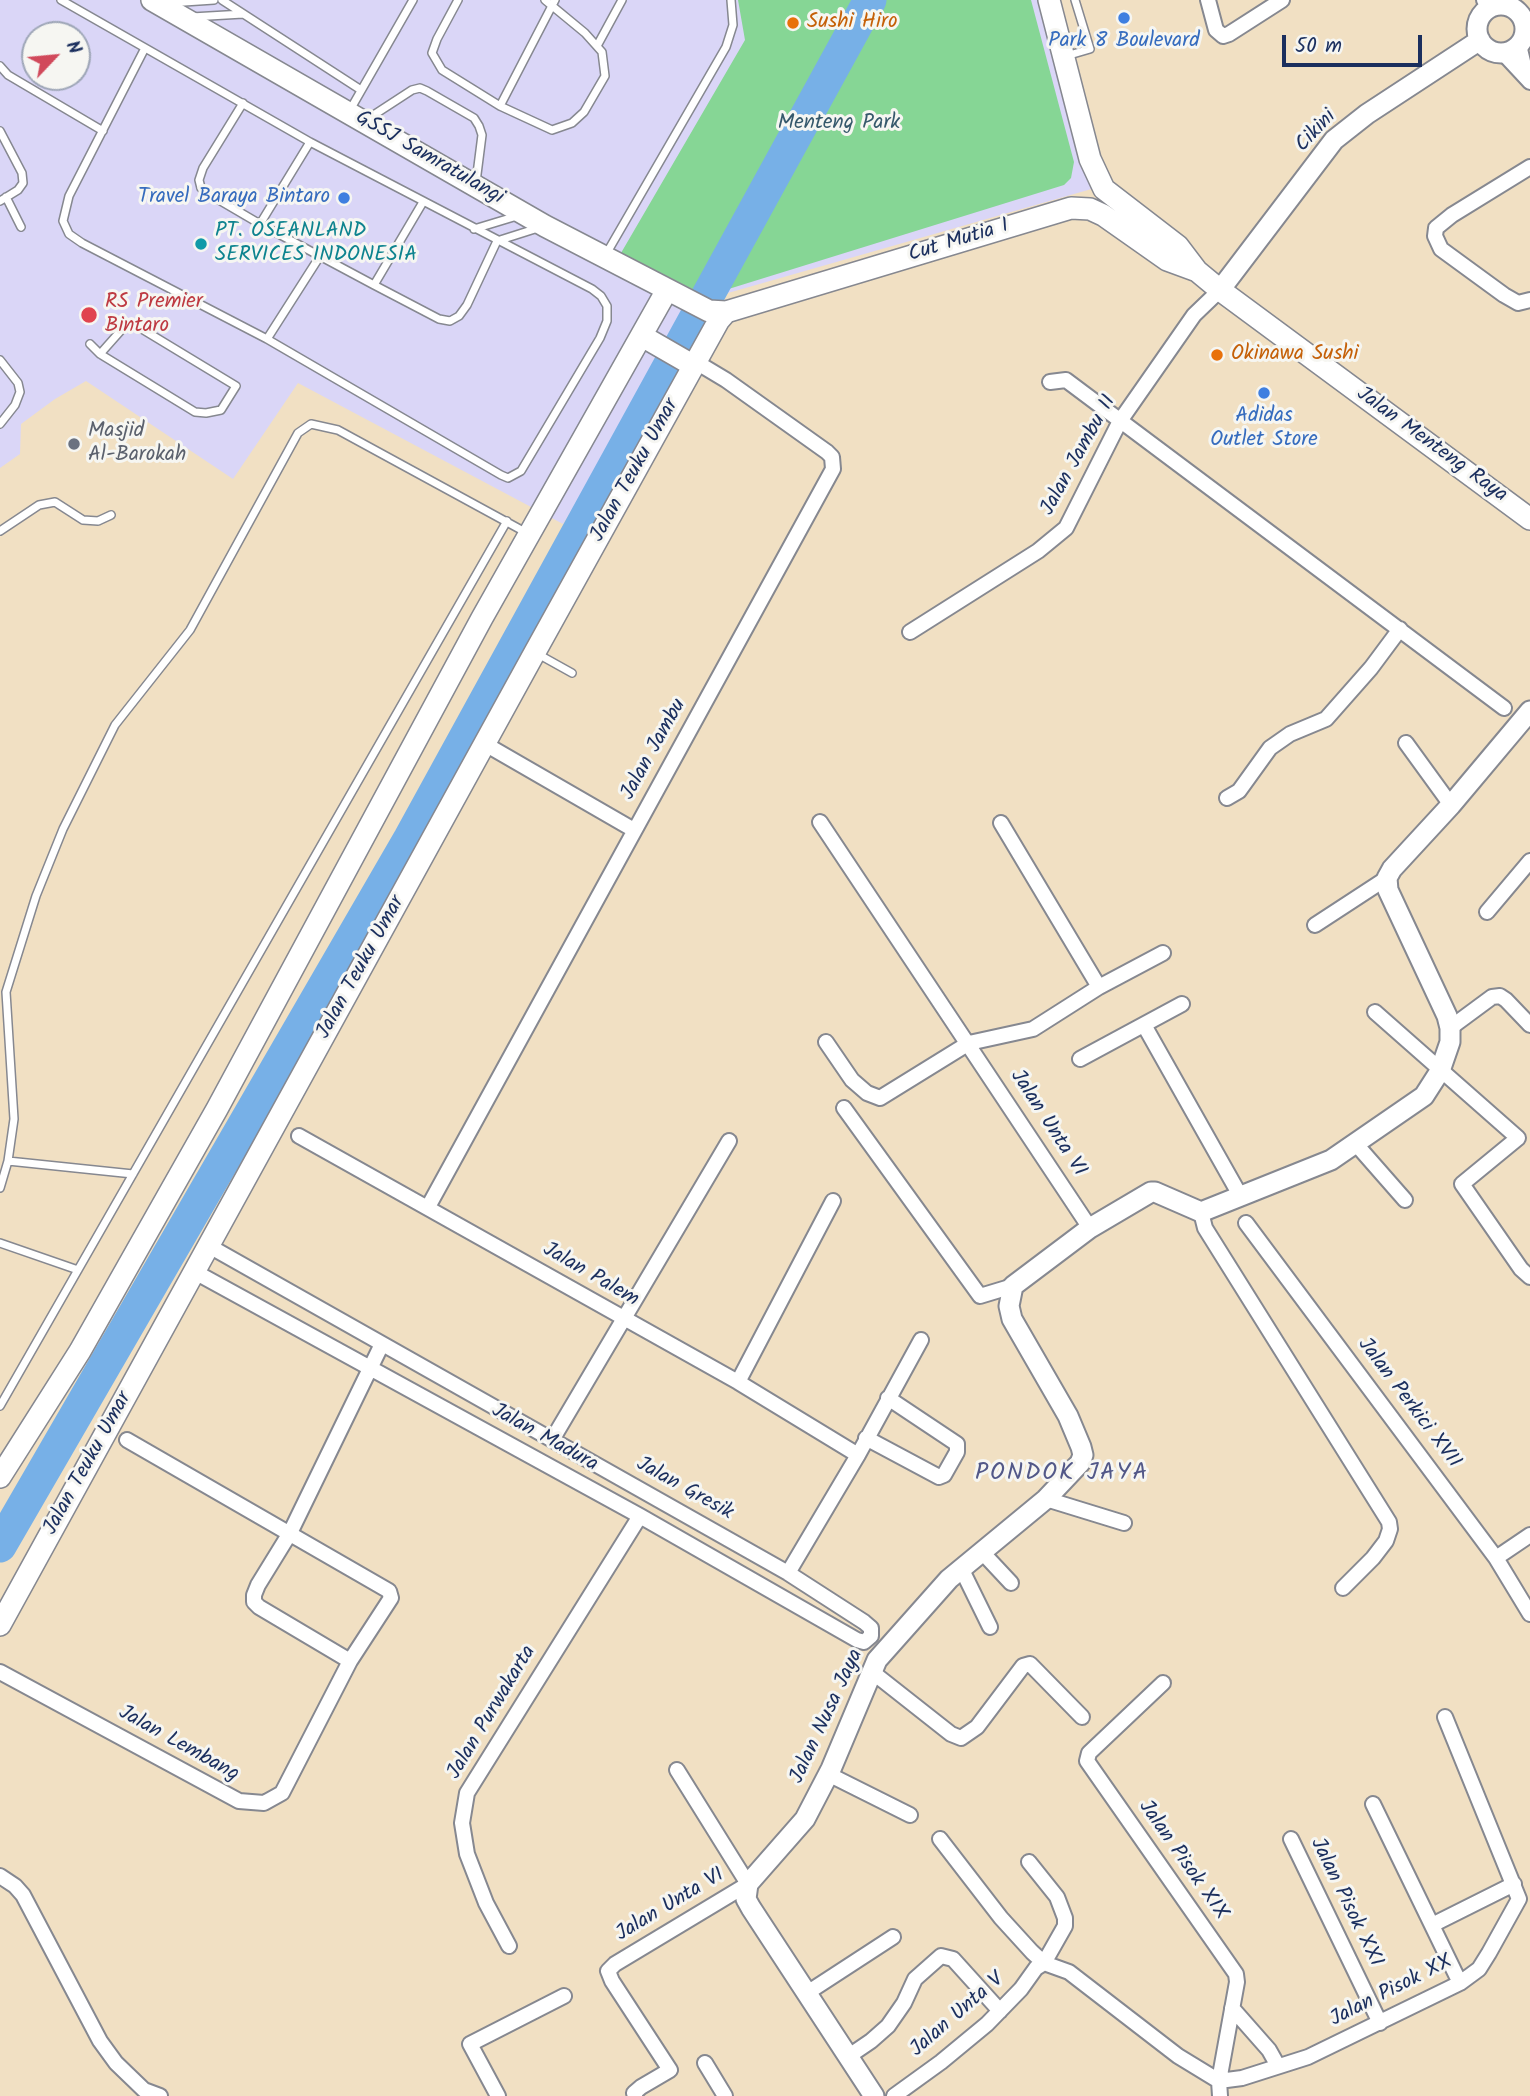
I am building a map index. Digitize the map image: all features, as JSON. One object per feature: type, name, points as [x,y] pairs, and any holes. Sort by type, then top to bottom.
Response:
[{"type":"main road","points":[[1049,0],[1090,159],[1104,189],[1178,246],[1197,271]]},
{"type":"main road","name":"GSSJ Samratulangi","points":[[156,2],[545,226],[675,294],[718,311]]},
{"type":"main road","points":[[1071,208],[1087,188],[1090,159]]},
{"type":"main road","points":[[1071,208],[1090,209],[1103,215],[1167,260],[1197,271]]},
{"type":"main road","name":"Cut Mutia I","points":[[718,311],[1071,208]]},
{"type":"main road","name":"Jalan Menteng Raya","points":[[1197,271],[1530,519]]},
{"type":"main road","points":[[0,1477],[80,1351],[217,1110],[469,642],[530,534],[675,294]]},
{"type":"main road","name":"Jalan Teuku Umar","points":[[0,1625],[485,744],[718,311]]},
{"type":"main road","points":[[648,340],[690,362]]},
{"type":"street","points":[[1209,0],[1216,30],[1223,36],[1282,0]]},
{"type":"street","points":[[1487,4],[1504,4],[1526,13],[1525,31],[1511,49],[1489,50],[1480,40],[1477,25],[1487,4]]},
{"type":"street","name":"Cikini","points":[[1220,290],[1334,140],[1367,114],[1480,40]]},
{"type":"street","points":[[1511,49],[1528,79]]},
{"type":"street","points":[[1530,167],[1452,215],[1436,228],[1435,236],[1441,250],[1504,295],[1518,303],[1530,300]]},
{"type":"street","name":"Jalan Jambu II","points":[[910,632],[1038,551],[1066,528],[1120,421],[1194,315],[1220,290]]},
{"type":"street","name":"Jalan Jambu","points":[[428,1208],[834,464],[827,452],[726,380],[690,362]]},
{"type":"street","points":[[1050,382],[1066,380],[1504,708]]},
{"type":"street","points":[[1227,798],[1239,791],[1270,748],[1290,734],[1326,719],[1371,668],[1400,629]]},
{"type":"street","points":[[1315,925],[1387,878],[1530,711]]},
{"type":"street","points":[[1406,743],[1451,805]]},
{"type":"street","points":[[485,744],[634,830]]},
{"type":"street","name":"Jalan Unta VI","points":[[820,821],[1090,1228]]},
{"type":"street","points":[[1001,823],[1099,987]]},
{"type":"street","points":[[1487,912],[1530,861]]},
{"type":"street","points":[[844,1108],[980,1296],[1013,1286],[1090,1228],[1151,1192],[1201,1212],[1331,1160],[1424,1096],[1440,1071],[1450,1042],[1447,1016],[1388,890],[1387,878]]},
{"type":"street","points":[[826,1042],[852,1080],[867,1093],[880,1098],[969,1043],[1033,1029],[1099,987],[1163,953]]},
{"type":"street","points":[[1450,1028],[1492,996],[1500,996],[1530,1025]]},
{"type":"street","points":[[1080,1059],[1182,1004]]},
{"type":"street","points":[[1374,1012],[1518,1138],[1461,1184],[1521,1269],[1530,1277]]},
{"type":"street","points":[[1144,1025],[1241,1197]]},
{"type":"street","name":"Jalan Palem","points":[[299,1136],[738,1382],[858,1455]]},
{"type":"street","points":[[552,1440],[729,1141]]},
{"type":"street","points":[[1355,1143],[1405,1200]]},
{"type":"street","points":[[738,1382],[833,1201]]},
{"type":"street","points":[[1201,1212],[1205,1228],[1389,1522],[1386,1541],[1343,1588]]},
{"type":"street","name":"Jalan Perkici XVII","points":[[1246,1223],[1496,1558],[1530,1614]]},
{"type":"street","name":"Jalan Gresik","points":[[209,1246],[788,1573],[864,1622],[871,1628],[871,1636]]},
{"type":"street","name":"Jalan Madura","points":[[195,1272],[640,1516],[857,1640],[864,1642],[871,1636]]},
{"type":"street","name":"Jalan Nusa Jaya","points":[[748,1884],[805,1819],[828,1774],[877,1660],[949,1579],[1046,1499],[1080,1463],[1083,1455],[1068,1416],[1012,1320],[1009,1306],[1013,1286]]},
{"type":"street","points":[[788,1573],[922,1340]]},
{"type":"street","points":[[350,1661],[254,1602],[258,1585],[290,1533],[382,1344]]},
{"type":"street","points":[[866,1437],[939,1477],[944,1475],[957,1452],[957,1444],[888,1398]]},
{"type":"street","name":"Jalan Lembang","points":[[1,1676],[239,1801],[253,1804],[264,1802],[282,1793],[350,1661],[391,1598],[390,1593],[290,1533],[127,1440]]},
{"type":"street","points":[[1046,1499],[1125,1523]]},
{"type":"street","name":"Jalan Purwakarta","points":[[509,1946],[486,1903],[467,1854],[462,1823],[467,1793],[640,1516]]},
{"type":"street","points":[[1496,1558],[1530,1535]]},
{"type":"street","points":[[982,1552],[1011,1583]]},
{"type":"street","points":[[962,1570],[990,1627]]},
{"type":"street","points":[[871,1671],[951,1734],[961,1738],[977,1727],[1023,1666],[1030,1664],[1082,1717]]},
{"type":"street","name":"Jalan Pisok XIX","points":[[1163,1683],[1088,1753],[1087,1761],[1236,1974],[1237,1982],[1219,2089]]},
{"type":"street","name":"Jalan Pisok XX","points":[[1219,2089],[1242,2078],[1308,2057],[1461,1983],[1479,1969],[1519,1899],[1445,1717]]},
{"type":"street","points":[[677,1770],[748,1884],[746,1899],[751,1908],[874,2096]]},
{"type":"street","points":[[828,1774],[910,1815]]},
{"type":"street","points":[[1373,1804],[1461,1983]]},
{"type":"street","points":[[940,1839],[1002,1918],[1044,1963],[1069,1972],[1219,2089]]},
{"type":"street","name":"Jalan Pisok XXI","points":[[1291,1839],[1380,2023]]},
{"type":"street","name":"Jalan Unta V","points":[[894,2096],[941,2062],[1000,2011],[1036,1968],[1044,1963],[1065,1926],[1065,1918],[1057,1897],[1029,1862]]},
{"type":"street","points":[[0,1876],[23,1895],[100,2041],[116,2063],[144,2090],[160,2096]]},
{"type":"street","name":"Jalan Unta VI","points":[[635,2096],[634,2093],[641,2087],[670,2070],[608,1971],[615,1964],[748,1884]]},
{"type":"street","points":[[1432,1925],[1514,1884]]},
{"type":"street","points":[[807,1993],[893,1937]]},
{"type":"street","points":[[849,2056],[888,2026],[904,2003],[915,1979],[941,1956],[953,1959],[1000,2011]]},
{"type":"street","points":[[498,2096],[470,2044],[564,1996]]},
{"type":"street","points":[[1232,2008],[1269,2050],[1278,2066]]},
{"type":"street","points":[[705,2063],[725,2096]]},
{"type":"lane","points":[[61,0],[310,142],[601,296],[607,306],[607,321],[600,338],[528,460],[514,477],[501,475],[267,339],[69,234],[63,221],[65,209],[145,48]]},
{"type":"lane","points":[[156,2],[214,0]]},
{"type":"lane","points":[[222,0],[361,90]]},
{"type":"lane","points":[[355,118],[361,90],[413,0]]},
{"type":"lane","points":[[458,0],[432,53],[442,70],[500,106],[552,130],[572,123],[584,113],[605,76],[602,52],[554,2],[545,0]]},
{"type":"lane","points":[[597,46],[621,0]]},
{"type":"lane","points":[[604,257],[726,47],[733,25],[731,0]]},
{"type":"lane","points":[[1063,57],[1090,49],[1075,0]]},
{"type":"lane","points":[[500,106],[554,2]]},
{"type":"lane","points":[[181,18],[244,14]]},
{"type":"lane","points":[[0,66],[8,75],[103,131]]},
{"type":"lane","points":[[355,118],[412,90],[427,90],[474,118],[479,125],[482,135],[476,186]]},
{"type":"lane","points":[[243,103],[203,168],[199,180],[201,188],[260,224],[439,319],[450,321],[459,316],[467,305],[497,241],[545,226]]},
{"type":"lane","points":[[0,131],[22,173],[23,183],[18,190],[3,199],[21,227]]},
{"type":"lane","points":[[260,224],[310,142]]},
{"type":"lane","points":[[374,285],[423,202]]},
{"type":"lane","points":[[474,229],[524,214]]},
{"type":"lane","points":[[267,339],[320,256]]},
{"type":"lane","points":[[90,344],[100,354],[195,412],[221,410],[236,386],[132,323],[124,327],[100,354]]},
{"type":"lane","points":[[0,360],[18,383],[20,392],[15,405],[0,424]]},
{"type":"lane","points":[[0,1188],[8,1161],[14,1119],[6,992],[36,896],[63,829],[115,725],[190,630],[298,433],[311,424],[338,430],[530,534]]},
{"type":"lane","points":[[0,531],[38,505],[55,502],[83,520],[98,521],[111,515]]},
{"type":"lane","points":[[0,1406],[507,521]]},
{"type":"lane","points":[[535,652],[572,673]]},
{"type":"lane","points":[[8,1161],[133,1174]]},
{"type":"lane","points":[[0,1243],[78,1270]]},
{"type":"shaded area","points":[[0,0],[1040,0],[1095,188],[700,301],[563,524],[298,383],[233,479],[86,381],[21,424],[20,454],[0,468]]},
{"type":"green space","name":"Menteng Park","points":[[738,0],[1031,0],[1074,162],[1071,178],[1064,185],[706,296],[621,253],[745,40]]},
{"type":"waterway","points":[[0,1546],[410,838],[870,0]]},
{"type":"place","name":"Park 8 Boulevard","points":[[1124,18]]},
{"type":"place","name":"Sushi Hiro","points":[[793,23]]},
{"type":"place","name":"Travel Baraya Bintaro","points":[[344,198]]},
{"type":"place","name":"PT. OSEANLAND SERVICES INDONESIA","points":[[201,244]]},
{"type":"place","name":"RS Premier Bintaro","points":[[89,315]]},
{"type":"place","name":"Okinawa Sushi","points":[[1217,355]]},
{"type":"place","name":"Adidas Outlet Store","points":[[1264,393]]},
{"type":"place","name":"Masjid Al-Barokah","points":[[74,444]]},
{"type":"district","name":"PONDOK JAYA","points":[[1062,1475]]}]
